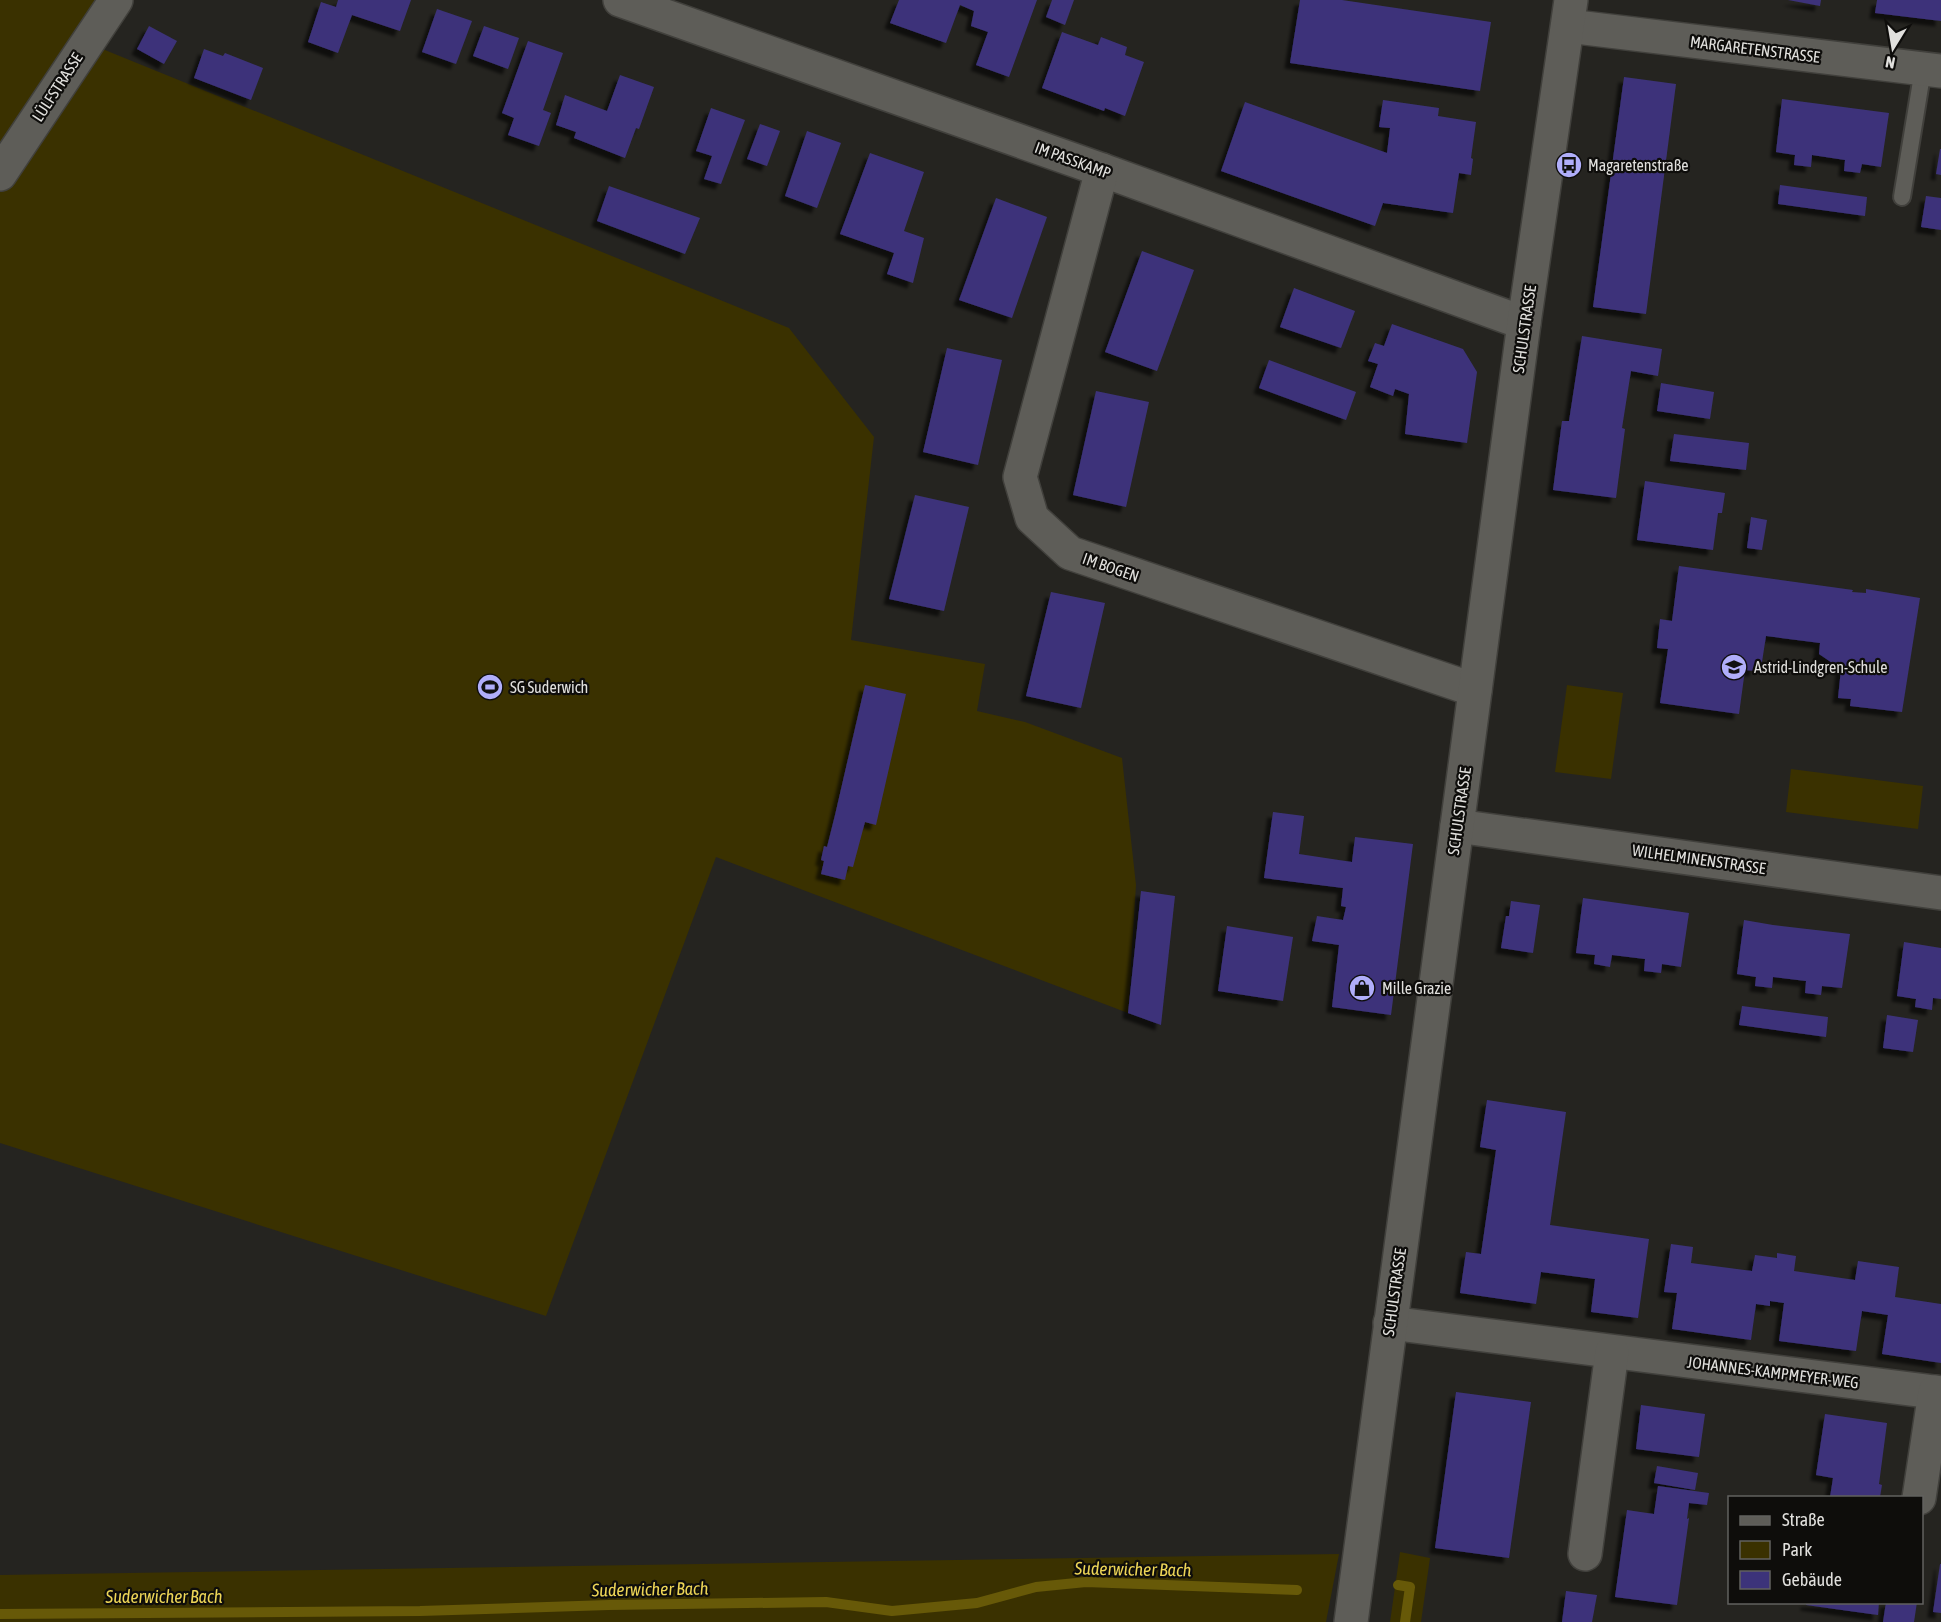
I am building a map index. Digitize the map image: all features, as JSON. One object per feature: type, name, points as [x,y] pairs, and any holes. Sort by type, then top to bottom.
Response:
[{"type":"street","name":"LÜLFSTRASSE","points":[[0,174],[116,0]]},
{"type":"street","name":"IM PASSKAMP","points":[[620,0],[1102,170],[1524,323]]},
{"type":"street","name":"MARGARETENSTRASSE","points":[[1570,13],[1932,70]]},
{"type":"street","name":"SCHULSTRASSE","points":[[1351,1622],[1524,323],[1570,13]]},
{"type":"street","name":"IM BOGEN","points":[[1102,170],[1020,477],[1032,518],[1070,553],[1475,690]]},
{"type":"street","name":"WILHELMINENSTRASSE","points":[[1457,826],[1941,893]]},
{"type":"street","name":"JOHANNES-KAMPMEYER-WEG","points":[[1390,1323],[1938,1393],[1919,1496]]},
{"type":"street","points":[[1585,1554],[1612,1352]]},
{"type":"lane","points":[[1902,196],[1932,70]]},
{"type":"green space","name":"SG Suderwich","points":[[0,0],[116,0],[100,48],[789,328],[874,437],[851,640],[985,664],[977,711],[1025,722],[1122,758],[1136,885],[1128,1013],[716,857],[546,1316],[0,1143]]},
{"type":"green space","points":[[1567,685],[1623,693],[1611,779],[1555,772]]},
{"type":"green space","points":[[1791,769],[1923,786],[1918,829],[1786,812]]},
{"type":"green space","points":[[1400,1552],[1430,1558],[1421,1622],[1390,1622]]},
{"type":"green space","points":[[1339,1554],[1326,1622],[0,1622],[0,1575]]},
{"type":"building","points":[[338,0],[411,0],[400,31],[352,15],[338,53],[308,42],[321,2],[336,7]]},
{"type":"building","points":[[899,0],[1037,0],[1009,77],[976,65],[988,32],[971,26],[974,11],[960,5],[946,43],[890,23]]},
{"type":"building","points":[[1052,0],[1074,0],[1065,25],[1046,17]]},
{"type":"building","points":[[1300,0],[1342,0],[1491,22],[1480,91],[1290,63]]},
{"type":"building","points":[[1788,0],[1821,0],[1820,6]]},
{"type":"building","points":[[1877,0],[1941,0],[1941,21],[1875,13]]},
{"type":"building","points":[[437,9],[472,21],[456,64],[422,52]]},
{"type":"building","points":[[149,26],[177,41],[164,64],[137,49]]},
{"type":"building","points":[[484,26],[519,38],[508,69],[473,56]]},
{"type":"building","points":[[1062,32],[1098,45],[1101,37],[1127,47],[1125,55],[1144,62],[1125,116],[1105,108],[1104,111],[1042,88]]},
{"type":"building","points":[[528,41],[563,53],[543,110],[551,113],[539,146],[508,135],[514,118],[502,113]]},
{"type":"building","points":[[204,49],[223,56],[225,53],[263,68],[251,100],[194,78]]},
{"type":"building","points":[[620,75],[654,87],[639,129],[636,128],[625,158],[574,138],[576,132],[556,125],[565,95],[607,111]]},
{"type":"building","points":[[1624,77],[1676,84],[1646,314],[1593,307]]},
{"type":"building","points":[[1782,99],[1889,113],[1881,167],[1862,164],[1860,173],[1844,171],[1845,160],[1812,155],[1811,167],[1794,165],[1795,155],[1776,152]]},
{"type":"building","points":[[1383,100],[1439,108],[1438,116],[1476,122],[1471,175],[1459,173],[1453,213],[1383,203],[1375,226],[1221,171],[1245,102],[1387,153],[1390,128],[1379,127]]},
{"type":"building","points":[[711,108],[745,120],[721,184],[704,179],[712,156],[696,151]]},
{"type":"building","points":[[760,124],[780,131],[767,166],[747,159]]},
{"type":"building","points":[[807,131],[841,143],[817,208],[785,196]]},
{"type":"building","points":[[1941,149],[1941,175],[1936,174]]},
{"type":"building","points":[[870,153],[924,172],[904,231],[924,238],[913,283],[887,274],[894,253],[840,234]]},
{"type":"building","points":[[1780,185],[1867,197],[1865,216],[1778,204]]},
{"type":"building","points":[[609,186],[700,218],[685,254],[597,221]]},
{"type":"building","points":[[1926,196],[1941,198],[1941,230],[1921,227]]},
{"type":"building","points":[[996,198],[1047,217],[1012,318],[959,300]]},
{"type":"building","points":[[1142,251],[1194,270],[1157,371],[1105,352]]},
{"type":"building","points":[[1294,288],[1355,311],[1341,348],[1280,327]]},
{"type":"building","points":[[1392,324],[1463,349],[1477,372],[1467,443],[1405,434],[1409,394],[1395,389],[1393,396],[1370,387],[1378,364],[1368,361],[1375,343],[1384,346]]},
{"type":"building","points":[[1582,336],[1662,349],[1658,376],[1631,371],[1622,428],[1625,429],[1616,498],[1553,490],[1562,421],[1569,421]]},
{"type":"building","points":[[947,348],[1002,360],[978,465],[923,452]]},
{"type":"building","points":[[1269,360],[1356,392],[1346,420],[1259,388]]},
{"type":"building","points":[[1661,383],[1714,392],[1710,419],[1657,411]]},
{"type":"building","points":[[1096,391],[1149,402],[1126,507],[1073,495]]},
{"type":"building","points":[[1674,434],[1749,443],[1746,470],[1670,461]]},
{"type":"building","points":[[1645,481],[1725,493],[1722,513],[1718,513],[1713,550],[1637,540]]},
{"type":"building","points":[[915,495],[969,507],[944,611],[889,599]]},
{"type":"building","points":[[1751,517],[1767,520],[1762,550],[1747,548]]},
{"type":"building","points":[[1679,566],[1853,590],[1852,592],[1866,593],[1866,589],[1920,598],[1902,712],[1850,706],[1851,699],[1838,698],[1841,669],[1819,654],[1820,643],[1766,636],[1762,662],[1757,661],[1755,671],[1745,670],[1739,714],[1660,703],[1668,649],[1657,648],[1660,619],[1672,621]]},
{"type":"building","points":[[1051,592],[1105,603],[1081,708],[1026,696]]},
{"type":"building","points":[[865,685],[906,694],[876,825],[865,822],[853,867],[848,866],[845,880],[821,874],[824,861],[821,860],[824,846],[827,847]]},
{"type":"building","points":[[1273,812],[1304,816],[1299,854],[1352,862],[1355,837],[1413,844],[1391,1015],[1332,1007],[1339,945],[1312,941],[1317,916],[1343,920],[1346,907],[1341,906],[1343,888],[1264,878]]},
{"type":"building","points":[[1141,891],[1175,896],[1161,1025],[1128,1013]]},
{"type":"building","points":[[1583,898],[1689,913],[1681,967],[1662,964],[1661,973],[1644,971],[1645,959],[1612,955],[1610,967],[1594,964],[1595,955],[1576,953]]},
{"type":"building","points":[[1511,901],[1540,905],[1533,953],[1501,948]]},
{"type":"building","points":[[1744,920],[1850,934],[1842,988],[1822,986],[1821,995],[1805,993],[1806,981],[1773,977],[1772,988],[1755,986],[1756,977],[1737,974]]},
{"type":"building","points":[[1227,926],[1293,937],[1283,1001],[1218,991]]},
{"type":"building","points":[[1904,942],[1941,948],[1941,999],[1933,998],[1932,1010],[1915,1007],[1916,999],[1897,996]]},
{"type":"building","points":[[1742,1006],[1828,1017],[1826,1037],[1739,1025]]},
{"type":"building","points":[[1887,1015],[1918,1020],[1913,1052],[1883,1048]]},
{"type":"building","points":[[1487,1100],[1566,1112],[1550,1225],[1649,1239],[1638,1318],[1591,1312],[1595,1279],[1541,1272],[1536,1304],[1460,1293],[1466,1252],[1481,1254],[1496,1150],[1480,1147]]},
{"type":"building","points":[[1671,1244],[1693,1247],[1691,1263],[1752,1271],[1755,1255],[1777,1258],[1777,1253],[1796,1256],[1794,1271],[1855,1280],[1858,1261],[1899,1267],[1895,1297],[1941,1304],[1941,1363],[1882,1354],[1888,1315],[1862,1311],[1856,1351],[1779,1341],[1784,1303],[1770,1301],[1770,1306],[1756,1304],[1751,1340],[1672,1329],[1677,1293],[1664,1292]]},
{"type":"building","points":[[1456,1392],[1531,1402],[1509,1558],[1435,1548]]},
{"type":"building","points":[[1641,1405],[1705,1414],[1699,1457],[1636,1449]]},
{"type":"building","points":[[1825,1414],[1887,1423],[1879,1484],[1882,1485],[1880,1496],[1830,1496],[1833,1478],[1816,1475]]},
{"type":"building","points":[[1657,1466],[1698,1473],[1695,1490],[1654,1483]]},
{"type":"building","points":[[1658,1486],[1709,1493],[1707,1505],[1689,1503],[1677,1605],[1615,1597],[1627,1510],[1654,1514]]},
{"type":"building","points":[[1941,1564],[1941,1613],[1933,1612]]},
{"type":"building","points":[[1566,1591],[1597,1595],[1592,1622],[1562,1622]]},
{"type":"building","points":[[1806,1604],[1879,1604],[1878,1615]]},
{"type":"building","points":[[1886,1604],[1917,1604],[1914,1622],[1883,1622]]},
{"type":"waterway","name":"Suderwicher Bach","points":[[0,1614],[420,1611],[609,1605],[826,1602],[892,1611],[977,1603],[1036,1587],[1086,1582],[1297,1590]]},
{"type":"waterway","name":"Suderwicher Bach","points":[[1398,1585],[1410,1587],[1405,1622]]},
{"type":"place","name":"Magaretenstraße","points":[[1569,165]]},
{"type":"place","name":"Astrid-Lindgren-Schule","points":[[1734,667]]},
{"type":"place","name":"SG Suderwich","points":[[490,687]]},
{"type":"place","name":"Mille Grazie","points":[[1362,988]]}]
